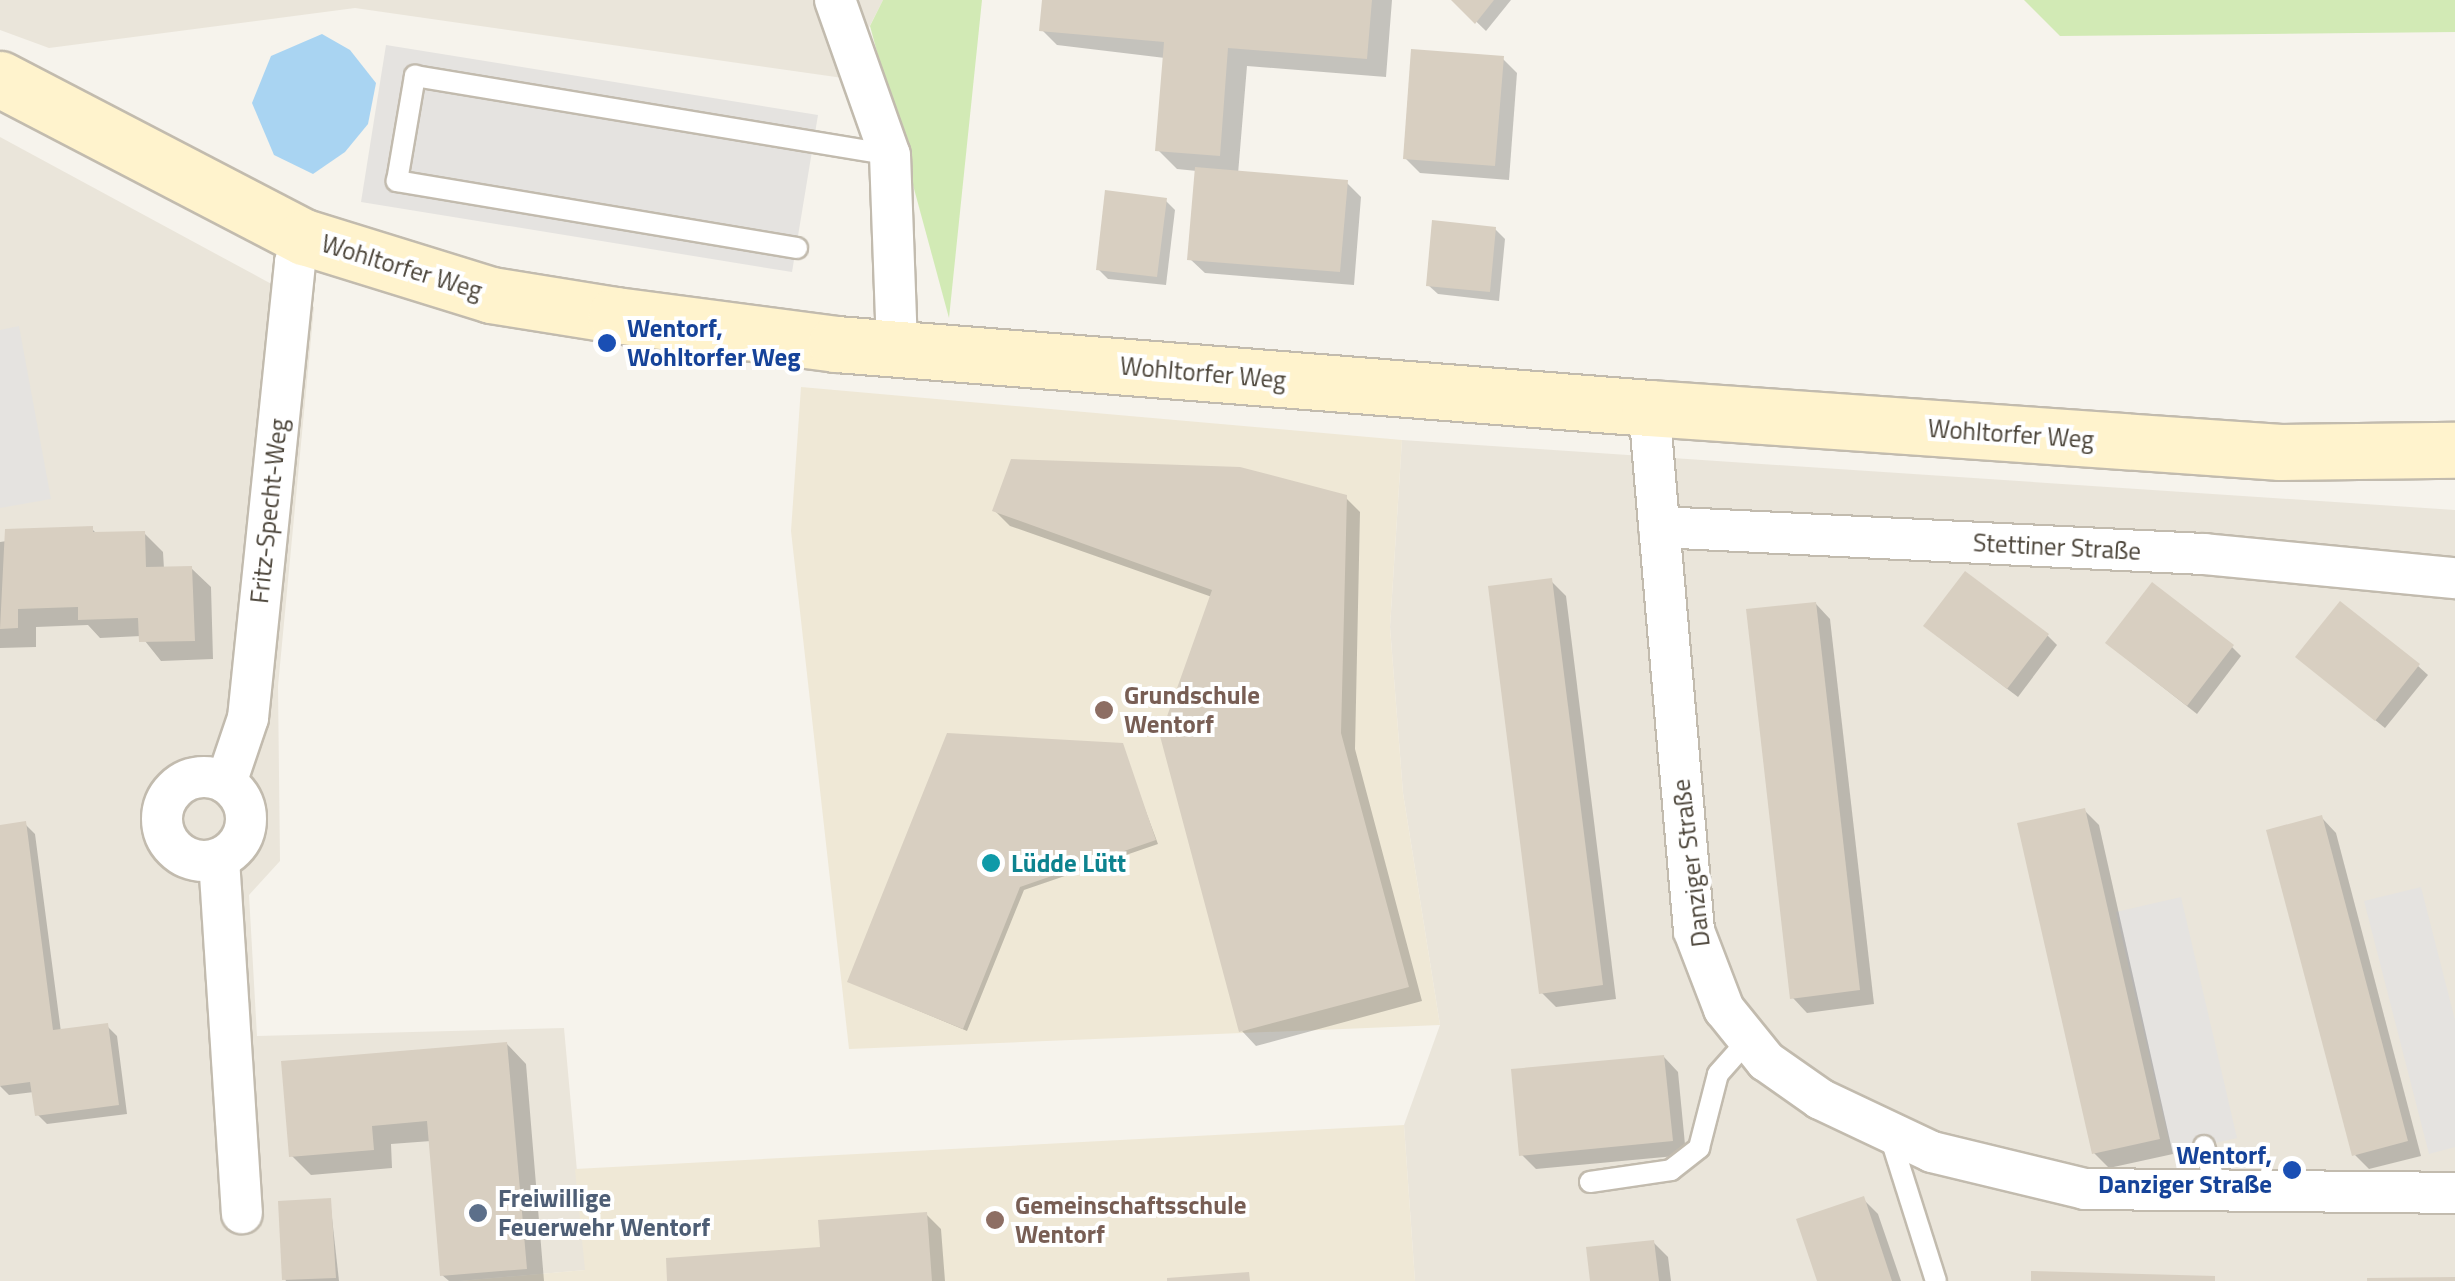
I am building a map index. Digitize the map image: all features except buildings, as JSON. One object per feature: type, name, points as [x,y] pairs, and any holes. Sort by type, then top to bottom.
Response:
[{"type":"main road","name":"Wohltorfer Weg","points":[[0,80],[304,238],[491,295],[897,347],[1648,408],[2280,452],[2455,450]]},
{"type":"street","points":[[835,0],[890,155],[897,347]]},
{"type":"street","name":"Fritz-Specht-Weg","points":[[226,783],[248,718],[295,262],[304,238]]},
{"type":"street","name":"Danziger Straße","points":[[1648,408],[1694,930],[1710,982],[1766,1061],[1820,1099],[1932,1152],[2085,1190],[2218,1195],[2455,1192]]},
{"type":"street","name":"Stettiner Straße","points":[[1659,528],[2204,554],[2455,578]]},
{"type":"street","points":[[185,780],[226,783],[246,817],[239,842],[218,859],[204,862],[177,853],[161,814],[185,780]]},
{"type":"street","points":[[218,859],[242,1213]]},
{"type":"lane","points":[[797,248],[397,182],[414,76],[890,155]]},
{"type":"lane","points":[[1590,1182],[1670,1170],[1699,1148],[1718,1074],[1748,1039]]},
{"type":"lane","points":[[1888,1132],[1936,1281]]},
{"type":"lane","points":[[2204,1146],[2218,1195]]},
{"type":"shaded area","points":[[0,0],[883,0],[843,78],[355,8],[49,48],[0,30]]},
{"type":"shaded area","points":[[386,45],[818,115],[792,272],[361,202]]},
{"type":"shaded area","points":[[0,137],[314,307],[278,686],[280,861],[249,895],[257,1036],[564,1028],[586,1270],[459,1281],[0,1281]]},
{"type":"shaded area","points":[[19,326],[51,499],[0,508],[0,330]]},
{"type":"shaded area","name":"Grundschule Wentorf","points":[[801,387],[1402,440],[1390,627],[1403,793],[1440,1025],[849,1049],[791,531]]},
{"type":"shaded area","points":[[1402,440],[2455,510],[2455,1281],[1415,1281],[1404,1125],[1440,1025],[1403,793],[1390,627]]},
{"type":"shaded area","points":[[2421,887],[2455,1020],[2455,1147],[2429,1154],[2364,901]]},
{"type":"shaded area","points":[[2181,897],[2237,1138],[2172,1153],[2116,912]]},
{"type":"shaded area","name":"Gemeinschaftsschule Wentorf","points":[[1404,1125],[1415,1281],[459,1281],[585,1270],[575,1169]]},
{"type":"green space","points":[[883,0],[982,0],[949,318],[870,26]]},
{"type":"green space","points":[[2024,0],[2455,0],[2455,32],[2060,36]]},
{"type":"water","points":[[322,34],[350,50],[376,83],[368,124],[345,152],[313,174],[274,155],[252,103],[271,56]]},
{"type":"place","name":"Wentorf, Wohltorfer Weg","points":[[607,343]]},
{"type":"place","name":"Grundschule Wentorf","points":[[1104,710]]},
{"type":"place","name":"Lüdde Lütt","points":[[991,863]]},
{"type":"place","name":"Wentorf, Danziger Straße","points":[[2292,1170]]},
{"type":"place","name":"Freiwillige Feuerwehr Wentorf","points":[[478,1213]]},
{"type":"place","name":"Gemeinschaftsschule Wentorf","points":[[995,1220]]}]
